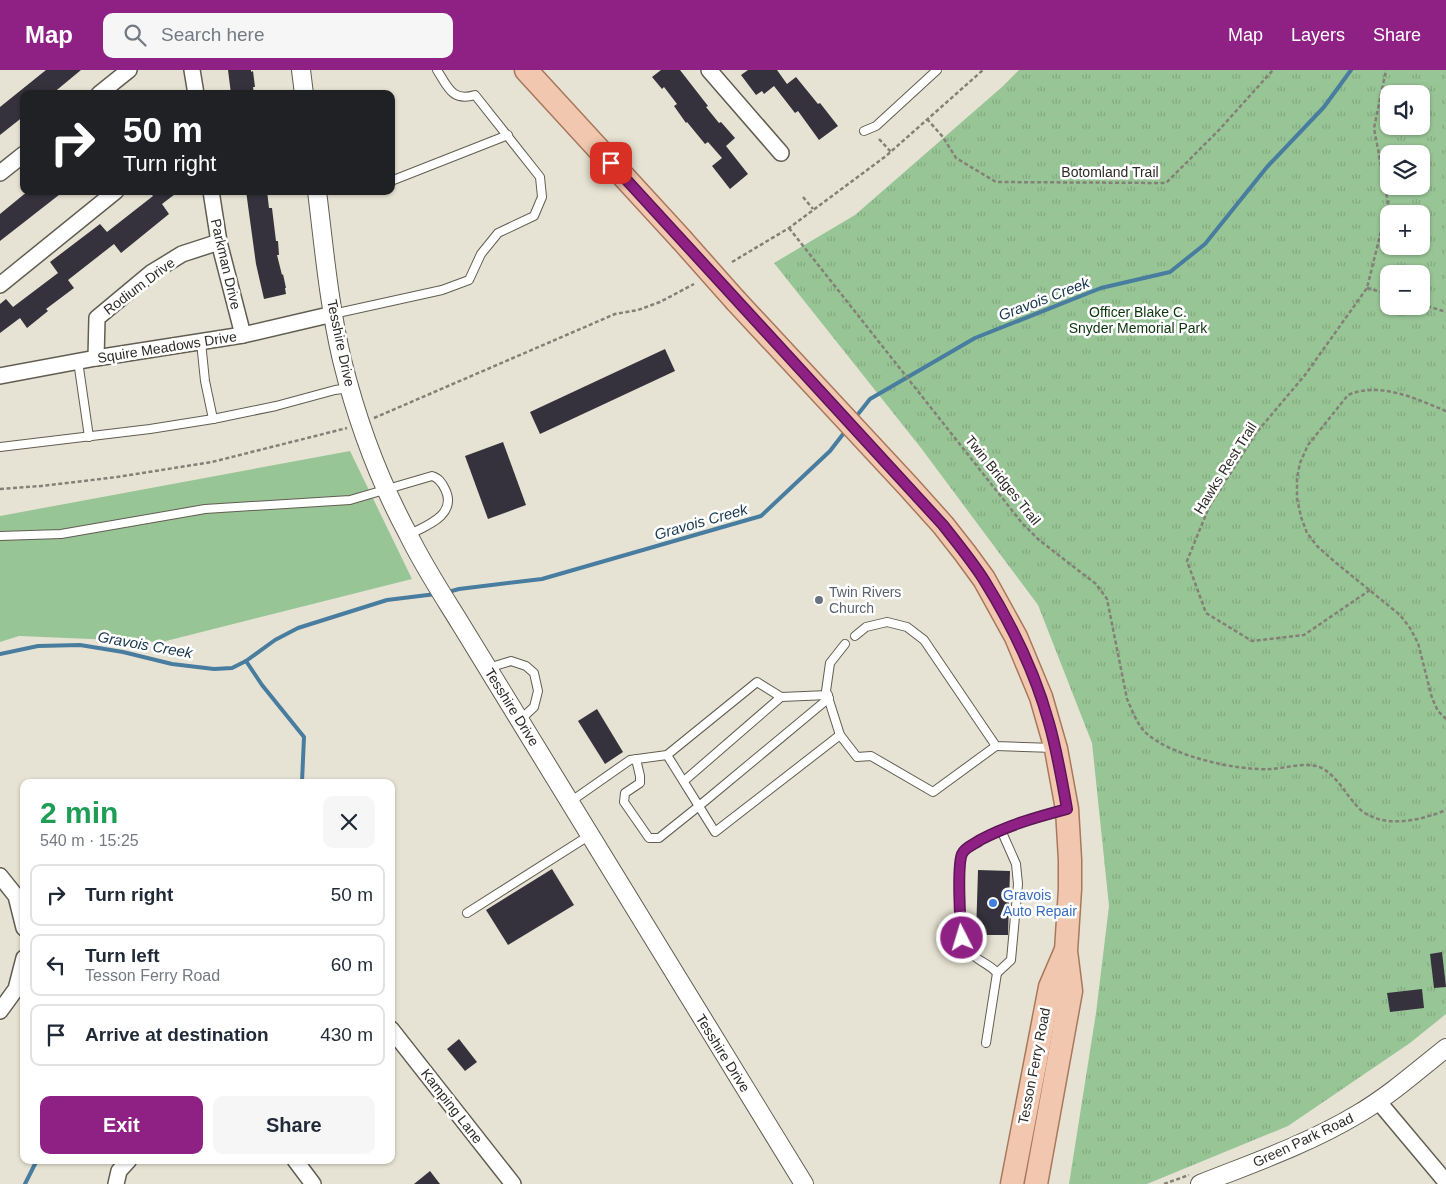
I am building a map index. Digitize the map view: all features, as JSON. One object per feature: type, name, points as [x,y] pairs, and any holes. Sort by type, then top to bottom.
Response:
[{"type":"main road","name":"Tesson Ferry Road","points":[[526,70],[736,301],[908,486],[966,553],[984,579],[1004,614],[1030,667],[1056,749],[1067,809],[1070,860],[1066,951],[1071,991],[1036,1184]]},
{"type":"main road","name":"Tesson Ferry Road","points":[[1012,1184],[1050,987],[1066,951]]},
{"type":"street","points":[[104,90],[129,70]]},
{"type":"street","points":[[192,70],[195,90]]},
{"type":"street","points":[[300,70],[303,90]]},
{"type":"street","points":[[709,70],[781,153]]},
{"type":"street","points":[[0,172],[20,157]]},
{"type":"street","points":[[0,285],[111,195]]},
{"type":"street","name":"Parkman Drive","points":[[212,195],[219,242],[243,335]]},
{"type":"street","name":"Tesshire Drive","points":[[317,195],[333,314],[342,360],[373,459],[408,535],[431,576],[804,1184]]},
{"type":"street","name":"Rodium Drive","points":[[96,358],[97,318],[151,273],[182,254],[219,242]]},
{"type":"street","name":"Squire Meadows Drive","points":[[0,376],[78,361],[243,335],[333,314]]},
{"type":"street","points":[[0,876],[16,896],[20,912]]},
{"type":"street","points":[[0,1011],[16,989],[20,974]]},
{"type":"street","name":"Kamping Lane","points":[[395,1034],[513,1184]]},
{"type":"street","name":"Green Park Road","points":[[1195,1179],[1286,1150],[1345,1122],[1378,1101],[1446,1048]]},
{"type":"street","points":[[1378,1101],[1446,1182]]},
{"type":"street","points":[[116,1184],[120,1170],[125,1164]]},
{"type":"street","points":[[298,1164],[313,1184]]},
{"type":"lane","points":[[333,314],[442,290],[469,280],[481,254],[498,233],[534,216],[542,197],[540,177],[475,95],[466,98],[453,94],[437,70]]},
{"type":"lane","points":[[864,132],[876,126],[937,70]]},
{"type":"lane","points":[[395,179],[508,135]]},
{"type":"lane","points":[[201,342],[205,381],[213,419]]},
{"type":"lane","points":[[78,361],[89,437]]},
{"type":"lane","points":[[0,447],[150,429],[213,419],[350,388]]},
{"type":"lane","points":[[0,536],[61,534],[205,509],[350,500],[432,476],[437,478],[447,493],[449,503],[441,516],[434,522],[408,535]]},
{"type":"lane","points":[[855,636],[866,627],[887,622],[907,627],[924,640],[996,746]]},
{"type":"lane","points":[[845,644],[830,663],[828,695],[840,735],[857,756],[871,756],[933,792],[996,746],[1056,749]]},
{"type":"lane","points":[[488,668],[511,661],[526,666],[534,672],[538,691],[534,707],[520,720]]},
{"type":"lane","points":[[570,802],[630,760],[667,755],[757,682],[781,697],[828,695]]},
{"type":"lane","points":[[636,759],[640,783],[626,793],[624,802],[649,838],[659,838],[828,695]]},
{"type":"lane","points":[[684,781],[781,697]]},
{"type":"lane","points":[[667,755],[715,832],[840,735]]},
{"type":"lane","points":[[997,973],[991,965],[978,960],[968,950],[962,938],[960,923],[960,865],[963,853],[970,846],[1001,830],[1020,822],[1067,809]]},
{"type":"lane","points":[[986,1042],[997,973],[1011,960],[1018,884],[1016,864],[1001,830]]},
{"type":"lane","points":[[467,913],[590,835]]},
{"type":"path","points":[[732,262],[789,228],[891,152],[983,70]]},
{"type":"path","points":[[1267,70],[1269,74]]},
{"type":"path","name":"Botomland Trail","points":[[927,119],[943,137],[956,158],[996,182],[1166,183],[1219,130],[1273,70]]},
{"type":"path","points":[[1380,292],[1367,288],[1388,203],[1374,128],[1386,70]]},
{"type":"path","points":[[879,139],[891,152]]},
{"type":"path","points":[[803,197],[813,210]]},
{"type":"path","name":"Twin Bridges Trail","points":[[789,228],[1022,522],[1039,540],[1096,584],[1107,599],[1127,699],[1144,731],[1170,748],[1204,761],[1237,767],[1270,769],[1316,766],[1341,785],[1361,810],[1372,816],[1411,821],[1446,810]]},
{"type":"path","points":[[371,420],[615,314],[638,310],[660,302],[694,284]]},
{"type":"path","name":"Hawks Rest Trail","points":[[1367,288],[1306,375],[1256,433],[1209,507],[1187,560],[1206,613],[1252,642],[1304,636],[1370,590]]},
{"type":"path","points":[[1430,307],[1446,312]]},
{"type":"path","points":[[1446,411],[1394,392],[1369,389],[1348,395],[1308,445],[1300,463],[1297,478],[1297,498],[1301,517],[1308,533],[1323,551],[1400,615],[1410,628],[1418,644],[1432,698],[1438,711],[1446,720]]},
{"type":"path","points":[[0,489],[117,477],[212,462],[352,426]]},
{"type":"path","points":[[1164,1184],[1195,1179]]},
{"type":"green space","name":"Officer Blake C. Snyder Memorial Park","points":[[1019,70],[1446,70],[1446,1014],[1410,1043],[1288,1126],[1147,1184],[1069,1184],[1096,1013],[1109,906],[1092,743],[1038,605],[921,448],[774,263],[855,215]]},
{"type":"green space","points":[[350,451],[412,579],[162,642],[19,636],[0,642],[0,516]]},
{"type":"building","points":[[46,70],[81,70],[57,90],[21,90]]},
{"type":"building","points":[[228,70],[253,71],[255,87],[253,87],[253,90],[230,90]]},
{"type":"building","points":[[661,70],[680,70],[708,106],[706,107],[735,138],[726,146],[748,174],[730,189],[712,166],[722,158],[708,142],[705,144],[686,123],[674,106],[677,104],[664,87],[662,89],[652,77]]},
{"type":"building","points":[[748,70],[777,70],[787,84],[796,77],[838,126],[819,140],[798,111],[795,113],[774,86],[764,94],[762,91],[756,95],[741,75]]},
{"type":"building","points":[[20,91],[20,119],[0,135],[0,107]]},
{"type":"building","points":[[23,195],[59,195],[0,241],[0,214]]},
{"type":"building","points":[[174,195],[162,204],[169,214],[121,253],[114,244],[68,280],[74,288],[46,309],[48,311],[27,328],[20,318],[0,333],[0,304],[6,299],[13,307],[58,273],[50,262],[100,224],[107,232],[153,196]]},
{"type":"building","points":[[247,195],[267,195],[269,208],[272,208],[276,241],[278,241],[279,255],[277,255],[283,274],[286,294],[264,299],[256,264]]},
{"type":"building","points":[[665,349],[675,371],[540,434],[530,412]]},
{"type":"building","points":[[503,442],[526,505],[488,519],[465,456]]},
{"type":"building","points":[[597,709],[623,752],[605,764],[578,721]]},
{"type":"building","points":[[552,869],[574,905],[508,945],[486,910]]},
{"type":"building","name":"Gravois Auto Repair","points":[[978,870],[1010,871],[1008,935],[976,935]]},
{"type":"building","points":[[1442,952],[1446,987],[1434,988],[1430,954]]},
{"type":"building","points":[[1422,989],[1424,1008],[1390,1012],[1387,993]]},
{"type":"building","points":[[459,1039],[477,1062],[465,1071],[447,1049]]},
{"type":"building","points":[[430,1171],[440,1184],[414,1184]]},
{"type":"waterway","name":"Gravois Creek","points":[[855,418],[870,399],[975,338],[1101,288],[1170,272],[1205,244],[1267,167],[1324,107],[1351,70]]},
{"type":"waterway","name":"Gravois Creek","points":[[448,592],[542,579],[761,516],[830,451],[847,429]]},
{"type":"waterway","name":"Gravois Creek","points":[[0,654],[38,646],[80,645],[123,652],[172,664],[214,669],[232,668],[246,661],[275,640],[298,628],[387,600],[436,594]]},
{"type":"waterway","points":[[246,661],[262,685],[304,737],[302,779]]},
{"type":"waterway","points":[[25,1184],[35,1164]]},
{"type":"place","name":"Twin Rivers Church","points":[[819,600]]},
{"type":"place","name":"Gravois Auto Repair","points":[[993,903]]},
{"type":"route","points":[[611,163],[943,525],[984,579],[1004,614],[1030,667],[1050,724],[1067,809],[1020,822],[993,833],[970,846],[963,853],[960,865],[960,923],[962,938]]}]
